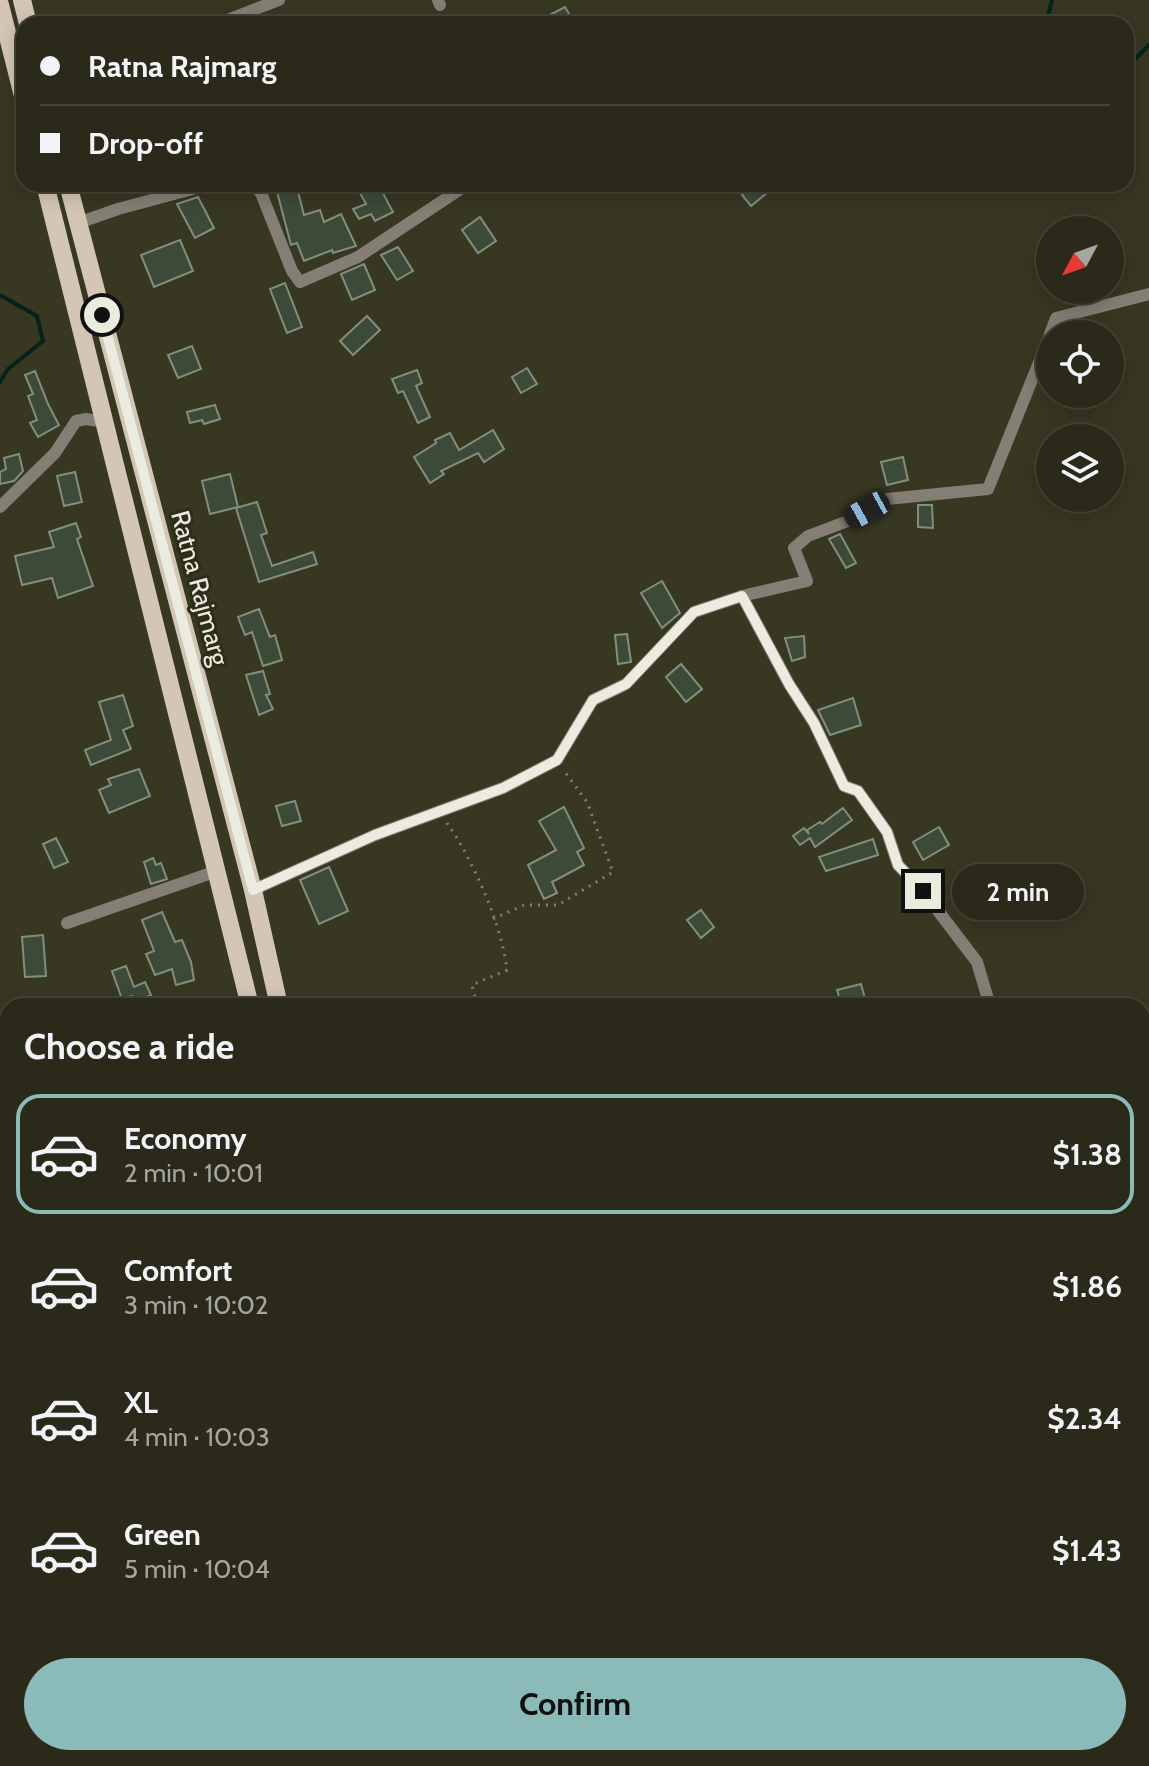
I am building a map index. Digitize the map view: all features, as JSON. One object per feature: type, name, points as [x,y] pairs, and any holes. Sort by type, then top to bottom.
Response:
[{"type":"main road","points":[[0,5],[16,68]]},
{"type":"main road","name":"Ratna Rajmarg","points":[[47,192],[248,998]]},
{"type":"main road","name":"Ratna Rajmarg","points":[[70,192],[253,890],[277,998]]},
{"type":"street","points":[[238,16],[279,0]]},
{"type":"street","points":[[78,223],[181,192]]},
{"type":"street","points":[[260,192],[292,271],[300,282],[358,257],[456,192]]},
{"type":"street","points":[[1055,320],[1149,294]]},
{"type":"street","points":[[253,890],[375,835],[503,788],[557,760],[593,700],[626,684],[694,612],[742,596],[807,581],[794,548],[808,536],[848,521],[887,499],[988,489],[1036,369]]},
{"type":"street","points":[[0,507],[55,453],[76,421],[105,422]]},
{"type":"street","points":[[742,596],[789,684],[814,723],[844,786],[858,791],[887,832],[898,865],[931,901],[977,962],[988,998]]},
{"type":"street","points":[[67,923],[217,871]]},
{"type":"path","points":[[493,919],[524,905],[558,905],[613,872],[587,802],[557,760]]},
{"type":"path","points":[[439,811],[474,869],[505,954],[507,970],[472,985],[475,998]]},
{"type":"building","points":[[565,7],[570,16],[548,16]]},
{"type":"building","points":[[277,192],[298,192],[304,215],[320,210],[324,222],[341,214],[356,246],[333,253],[332,250],[304,261],[297,243],[291,245]]},
{"type":"building","points":[[382,192],[393,212],[375,221],[371,214],[359,219],[353,209],[366,204],[360,193]]},
{"type":"building","points":[[746,192],[768,192],[751,206],[742,195]]},
{"type":"building","points":[[198,197],[214,228],[195,238],[177,204]]},
{"type":"building","points":[[480,217],[496,241],[478,253],[462,230]]},
{"type":"building","points":[[180,240],[193,271],[154,287],[141,255]]},
{"type":"building","points":[[398,247],[413,271],[397,280],[381,255]]},
{"type":"building","points":[[364,264],[375,290],[352,300],[341,274]]},
{"type":"building","points":[[285,283],[302,327],[287,333],[270,289]]},
{"type":"building","points":[[367,316],[380,330],[353,355],[340,341]]},
{"type":"building","points":[[192,346],[201,369],[178,378],[168,355]]},
{"type":"building","points":[[527,368],[537,384],[521,393],[512,377]]},
{"type":"building","points":[[417,370],[422,383],[416,386],[430,417],[418,423],[403,391],[398,393],[392,379]]},
{"type":"building","points":[[35,371],[59,425],[38,437],[30,423],[37,420],[28,396],[33,394],[25,375]]},
{"type":"building","points":[[215,405],[220,419],[204,424],[202,420],[190,423],[187,412]]},
{"type":"building","points":[[493,430],[504,449],[484,462],[478,453],[441,471],[444,474],[430,483],[414,457],[436,443],[435,440],[450,433],[459,450]]},
{"type":"building","points":[[19,454],[23,471],[14,481],[0,484],[0,472],[6,469],[4,458]]},
{"type":"building","points":[[903,457],[908,480],[887,485],[881,462]]},
{"type":"building","points":[[75,472],[82,502],[64,506],[57,476]]},
{"type":"building","points":[[230,474],[238,507],[210,514],[202,481]]},
{"type":"building","points":[[257,502],[267,533],[261,535],[272,566],[313,552],[317,564],[259,582],[236,508]]},
{"type":"building","points":[[918,505],[932,505],[933,528],[918,527]]},
{"type":"building","points":[[76,523],[81,537],[77,539],[93,586],[58,598],[52,578],[22,585],[15,556],[54,547],[49,532]]},
{"type":"building","points":[[840,534],[856,563],[846,568],[829,539]]},
{"type":"building","points":[[662,581],[680,613],[662,628],[641,593]]},
{"type":"building","points":[[259,609],[270,637],[275,635],[282,660],[263,666],[252,632],[245,635],[238,617]]},
{"type":"building","points":[[627,634],[631,662],[618,664],[615,635]]},
{"type":"building","points":[[804,636],[805,657],[792,661],[785,638]]},
{"type":"building","points":[[681,664],[702,689],[686,702],[666,677]]},
{"type":"building","points":[[263,671],[270,694],[266,695],[273,709],[259,715],[246,675]]},
{"type":"building","points":[[123,695],[133,726],[123,730],[131,749],[91,765],[85,750],[111,740],[99,702]]},
{"type":"building","points":[[853,698],[861,725],[830,735],[818,710]]},
{"type":"building","points":[[139,769],[150,796],[109,813],[99,790],[111,785],[108,779]]},
{"type":"building","points":[[295,801],[301,821],[282,826],[276,806]]},
{"type":"building","points":[[564,807],[584,848],[577,852],[584,865],[552,882],[557,893],[544,899],[528,865],[556,850],[539,821]]},
{"type":"building","points":[[843,808],[852,820],[815,847],[810,838],[800,845],[793,836],[804,828],[809,834],[807,830],[820,822],[822,824]]},
{"type":"building","points":[[939,827],[949,845],[923,860],[913,842]]},
{"type":"building","points":[[56,838],[68,862],[54,868],[43,844]]},
{"type":"building","points":[[873,839],[878,855],[826,871],[819,857]]},
{"type":"building","points":[[153,858],[156,865],[161,863],[167,879],[151,884],[144,862]]},
{"type":"building","points":[[329,867],[348,911],[319,924],[300,880]]},
{"type":"building","points":[[701,910],[714,927],[701,938],[687,920]]},
{"type":"building","points":[[162,912],[175,942],[182,940],[194,980],[176,985],[172,969],[155,975],[146,954],[154,951],[142,920]]},
{"type":"building","points":[[43,935],[46,976],[25,977],[22,937]]},
{"type":"building","points":[[126,966],[134,987],[145,982],[151,995],[122,998],[112,971]]},
{"type":"building","points":[[861,984],[865,998],[840,998],[837,990]]},
{"type":"waterway","points":[[1048,16],[1052,0]]},
{"type":"waterway","points":[[1134,60],[1149,45]]},
{"type":"waterway","points":[[0,295],[37,316],[43,341],[8,369],[0,382]]},
{"type":"route","points":[[102,315],[253,890],[375,835],[503,788],[557,760],[593,700],[626,684],[694,612],[742,596],[789,684],[814,723],[844,786],[858,791],[887,832],[898,865],[923,891]]}]
